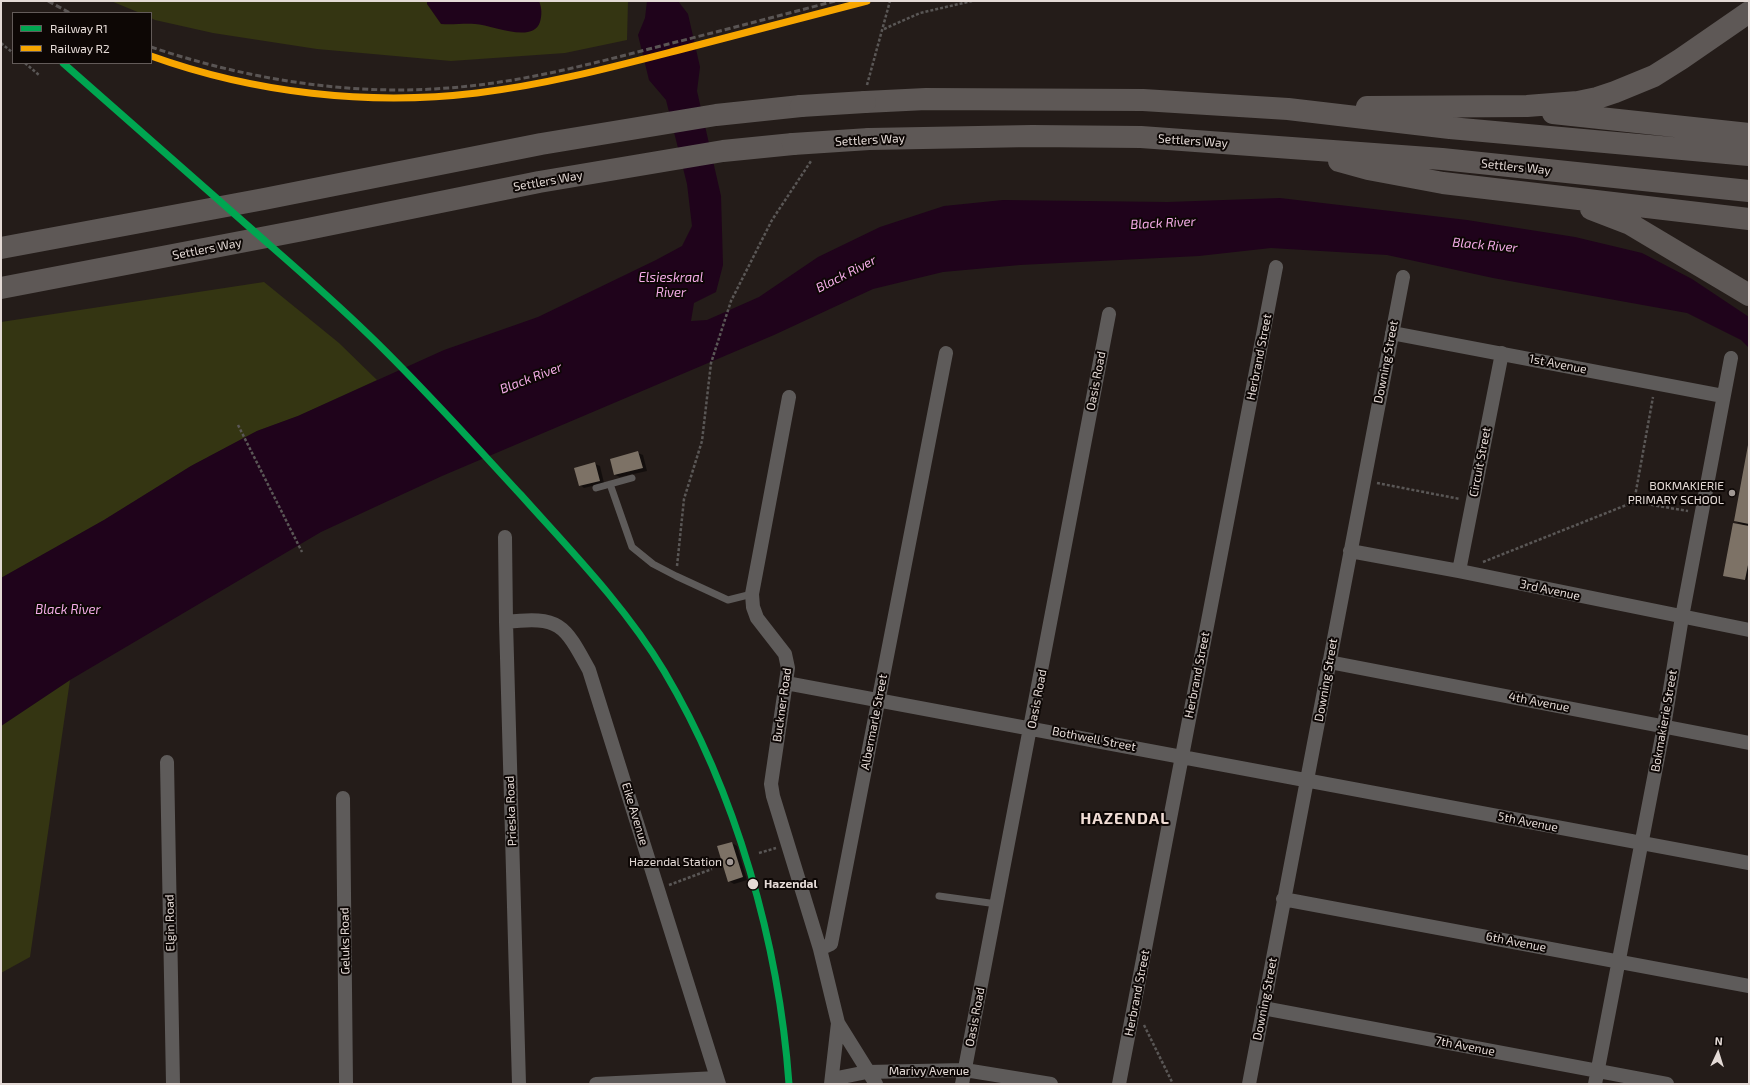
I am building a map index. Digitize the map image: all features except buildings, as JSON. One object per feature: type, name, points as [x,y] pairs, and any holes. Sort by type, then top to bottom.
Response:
[{"type":"highway","points":[[1288,109],[1388,106],[1488,107],[1578,102],[1615,92],[1663,70],[1749,12]]},
{"type":"highway","points":[[1,248],[264,199],[541,144],[716,115],[801,106],[865,96],[926,99],[1143,100],[1288,109],[1458,129],[1749,155]]},
{"type":"highway","points":[[1488,107],[1749,134]]},
{"type":"highway","name":"Settlers Way","points":[[1,288],[303,230],[539,182],[642,164],[723,151],[869,139],[1032,136],[1141,137],[1442,159],[1749,191]]},
{"type":"highway","points":[[1293,149],[1368,169],[1443,183],[1749,219]]},
{"type":"highway","points":[[1546,196],[1598,212],[1630,224],[1749,296]]},
{"type":"street","name":"Herbrand Street","points":[[1119,1084],[1276,267]]},
{"type":"street","name":"Downing Street","points":[[1249,1084],[1283,899],[1308,780],[1329,662],[1403,277]]},
{"type":"street","name":"Oasis Road","points":[[962,1084],[1109,314]]},
{"type":"street","name":"1st Avenue","points":[[1392,333],[1656,382],[1723,396]]},
{"type":"street","name":"Albermarle Street","points":[[820,949],[831,944],[946,353]]},
{"type":"street","name":"Circuit Street","points":[[1459,571],[1502,353]]},
{"type":"street","name":"Bokmakierie Street","points":[[1596,1077],[1640,843],[1664,726],[1682,617],[1731,358]]},
{"type":"street","name":"Buckner Road","points":[[789,397],[752,594],[752,607],[757,618],[788,660],[771,784],[773,796],[820,949]]},
{"type":"street","name":"Prieska Road","points":[[505,537],[519,1084]]},
{"type":"street","name":"3rd Avenue","points":[[1350,551],[1459,571],[1749,630]]},
{"type":"street","name":"Eike Avenue","points":[[506,622],[533,619],[549,622],[560,627],[568,635],[589,670],[718,1081]]},
{"type":"street","name":"4th Avenue","points":[[1329,662],[1749,743]]},
{"type":"street","name":"Bothwell Street","points":[[786,683],[1308,780]]},
{"type":"street","name":"Elgin Road","points":[[166,762],[173,1084]]},
{"type":"street","name":"5th Avenue","points":[[1308,780],[1749,863]]},
{"type":"street","name":"Geluks Road","points":[[343,798],[346,1084]]},
{"type":"street","name":"6th Avenue","points":[[1283,899],[1749,986]]},
{"type":"street","points":[[820,949],[838,1023],[867,1072],[876,1084]]},
{"type":"street","name":"7th Avenue","points":[[1263,1008],[1596,1077],[1667,1084]]},
{"type":"street","points":[[831,1082],[838,1023]]},
{"type":"street","name":"Marivy Avenue","points":[[831,1082],[867,1072],[965,1070],[1051,1084]]},
{"type":"street","points":[[596,1084],[718,1081]]},
{"type":"lane","points":[[596,488],[632,478]]},
{"type":"lane","points":[[610,484],[632,546],[652,564],[728,600],[752,594]]},
{"type":"lane","points":[[939,896],[997,904]]},
{"type":"path","points":[[865,96],[890,1]]},
{"type":"path","points":[[883,29],[920,13],[972,1]]},
{"type":"path","points":[[1,43],[12,52]]},
{"type":"path","points":[[26,64],[39,74]]},
{"type":"path","points":[[676,576],[684,499],[702,440],[711,363],[732,301],[772,220],[815,155]]},
{"type":"path","points":[[1634,502],[1656,382]]},
{"type":"path","points":[[238,425],[302,552]]},
{"type":"path","points":[[1364,480],[1472,502]]},
{"type":"path","points":[[1459,571],[1634,502],[1701,513]]},
{"type":"path","points":[[759,853],[772,849]]},
{"type":"path","points":[[664,886],[712,869]]},
{"type":"path","points":[[1135,1004],[1172,1084]]},
{"type":"shaded area","points":[[111,1],[628,1],[627,40],[565,53],[451,61],[317,49],[213,33],[155,20],[152,18],[152,12],[138,12]]},
{"type":"shaded area","points":[[264,282],[339,343],[377,380],[298,416],[257,431],[191,466],[104,520],[1,578],[1,322]]},
{"type":"shaded area","points":[[70,680],[30,957],[1,973],[1,726]]},
{"type":"water","points":[[427,1],[539,1],[541,17],[536,28],[529,32],[521,33],[475,24],[441,24],[427,4]]},
{"type":"water","name":"Black River","points":[[647,1],[678,1],[688,14],[700,67],[697,91],[721,196],[723,265],[716,292],[694,303],[691,321],[707,320],[759,297],[818,257],[880,227],[944,206],[1003,200],[1168,202],[1280,198],[1467,220],[1575,237],[1642,253],[1692,279],[1749,317],[1749,348],[1741,340],[1687,313],[1493,278],[1387,255],[1271,248],[1199,256],[1020,265],[943,272],[873,289],[774,335],[442,476],[321,532],[70,680],[1,726],[1,578],[104,520],[191,466],[257,431],[298,416],[444,350],[538,317],[682,246],[692,226],[687,184],[666,100],[649,80],[638,35],[645,18]]},
{"type":"railway","points":[[48,1],[68,12]]},
{"type":"railway","points":[[152,47],[223,68],[298,82],[335,87],[373,89],[410,90],[448,88],[473,86],[523,78],[572,68],[835,1]]},
{"type":"rail line","name":"R2","points":[[152,56],[190,69],[230,79],[312,93],[353,97],[436,97],[502,90],[576,75],[867,1]]},
{"type":"rail line","name":"R1","points":[[64,64],[321,290],[389,354],[465,434],[578,558],[615,602],[649,647],[690,718],[733,818],[750,870],[764,924],[775,977],[784,1031],[789,1084]]},
{"type":"place","name":"BOKMAKIERIE PRIMARY SCHOOL","points":[[1732,493]]},
{"type":"place","name":"Hazendal Station","points":[[730,862]]},
{"type":"place","name":"Hazendal","points":[[753,884]]},
{"type":"district","name":"HAZENDAL","points":[[1125,819]]},
{"type":"water label","name":"Elsieskraal River","points":[[671,286]]}]
